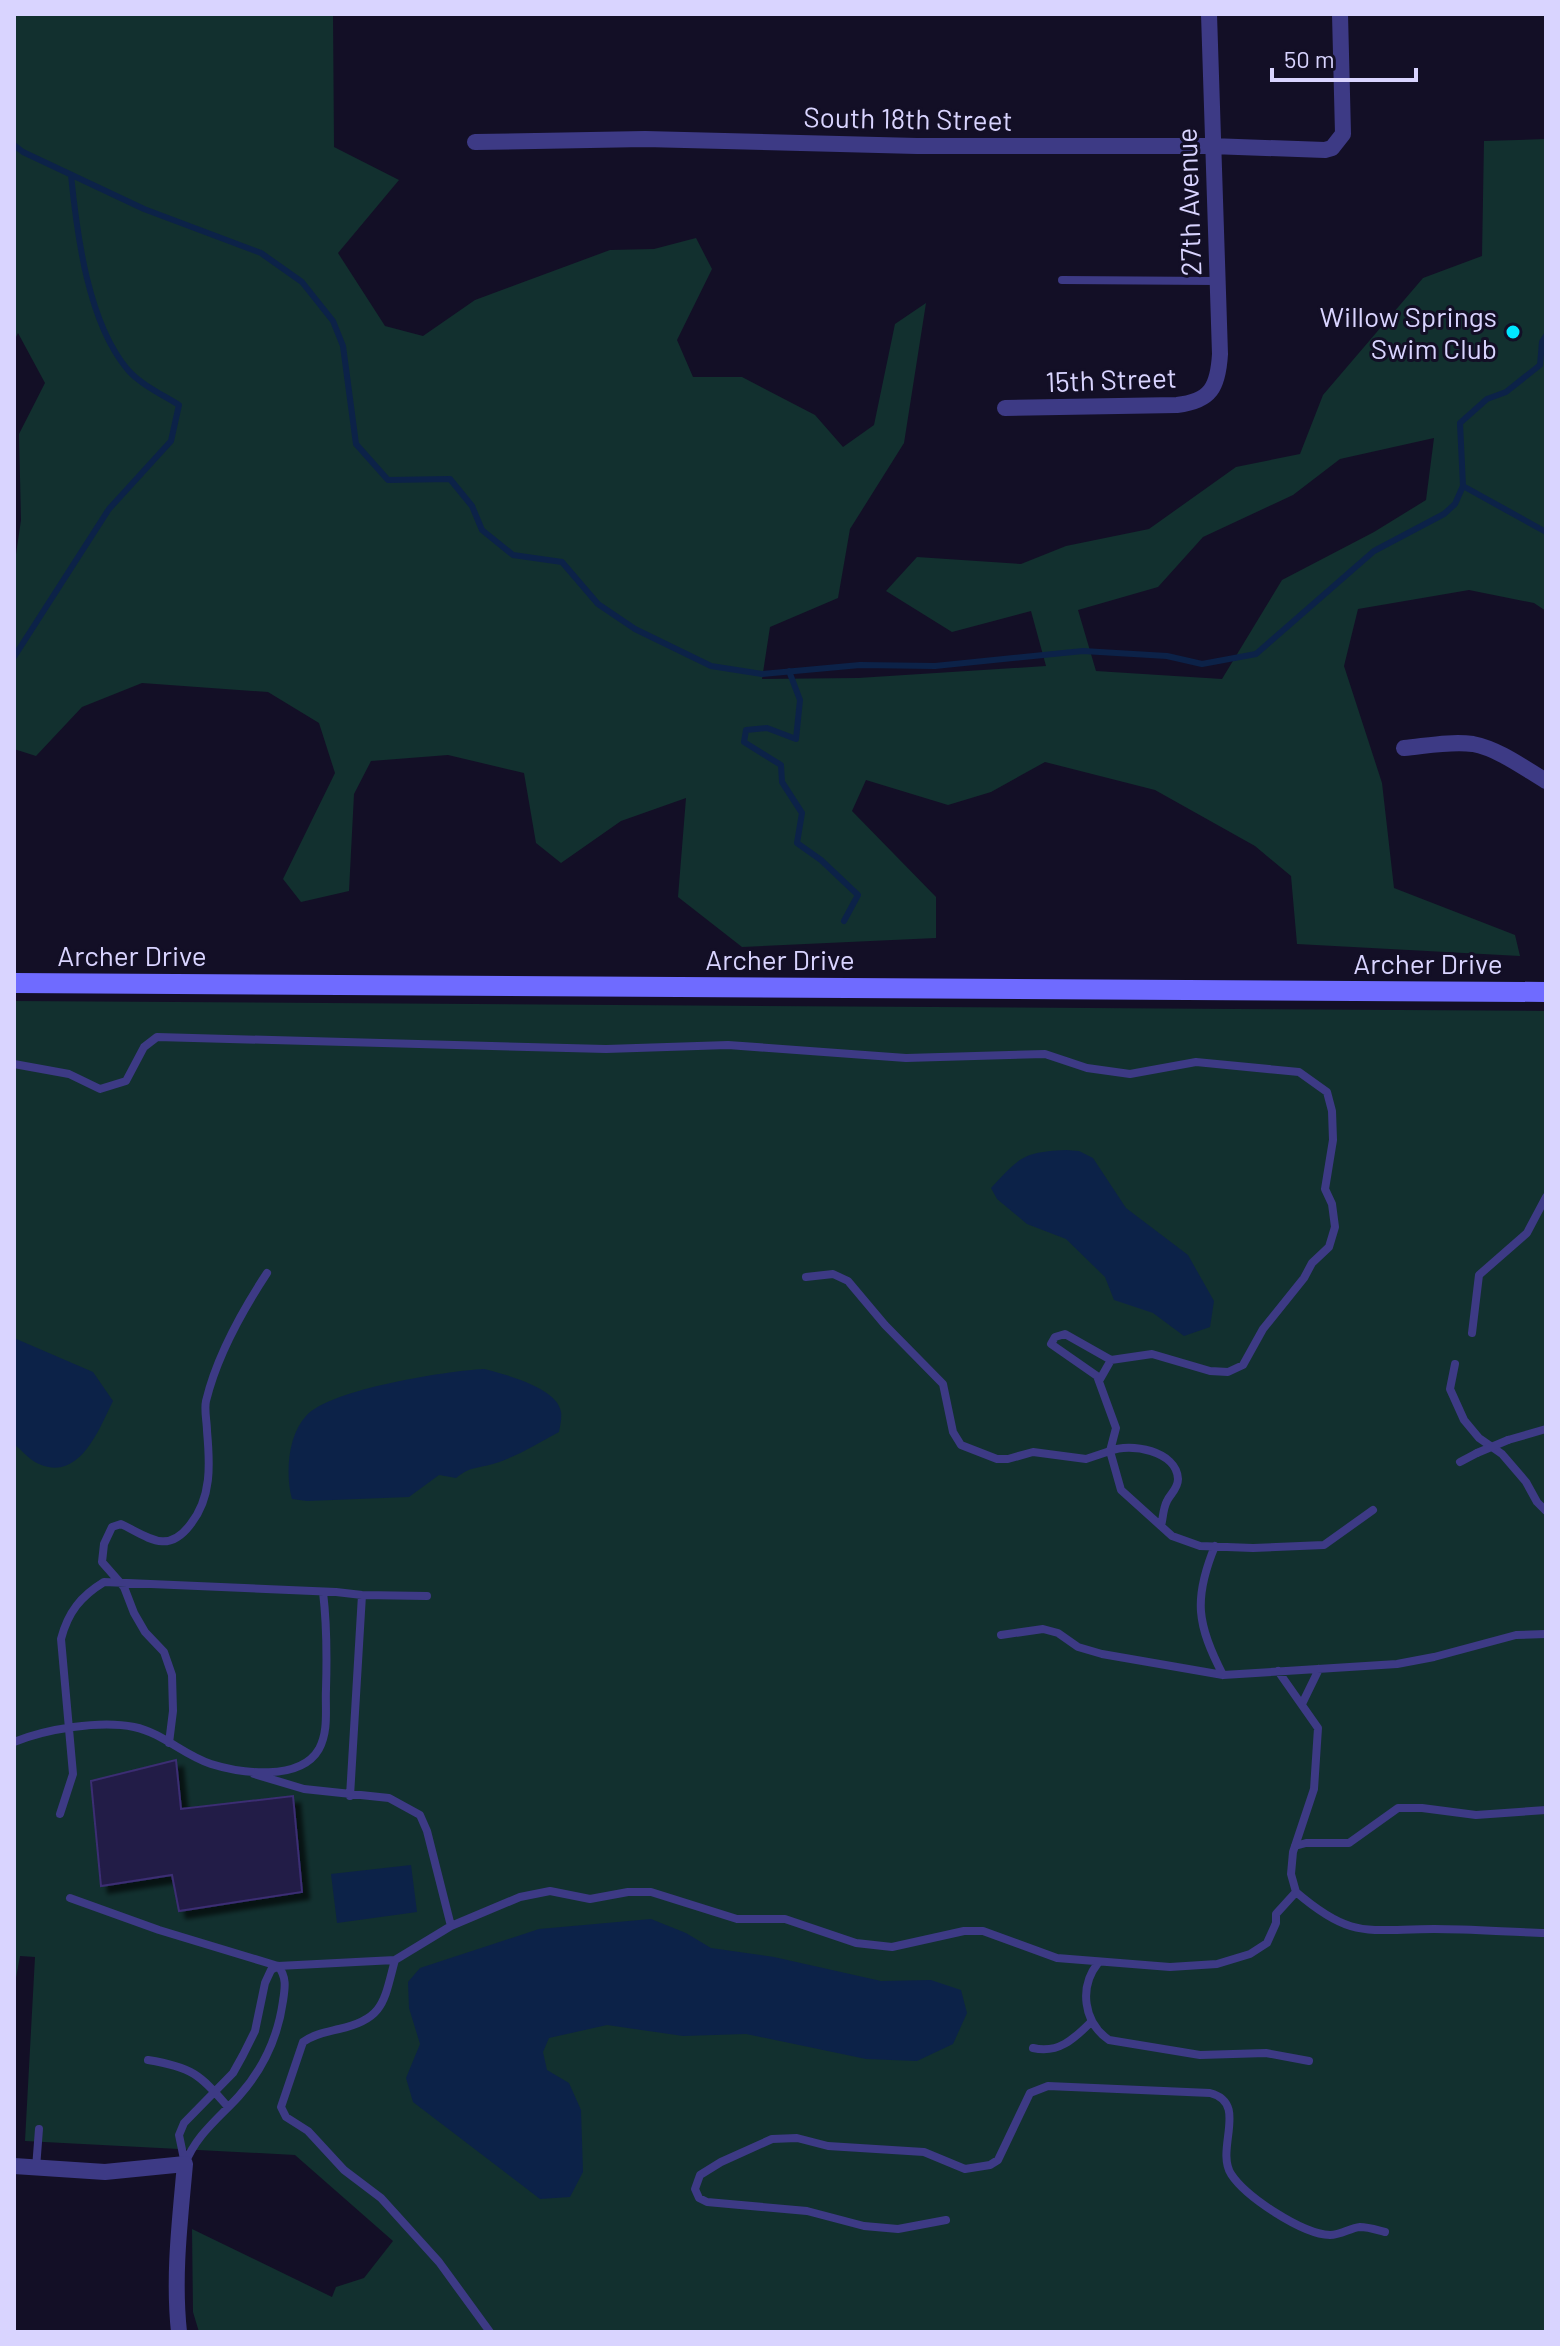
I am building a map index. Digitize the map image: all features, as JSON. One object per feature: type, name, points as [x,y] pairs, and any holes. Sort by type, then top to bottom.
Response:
[{"type":"street","name":"27th Avenue","points":[[1209,14],[1220,354],[1219,374],[1214,387]]},
{"type":"street","name":"South 18th Street","points":[[475,142],[645,139],[917,146],[1211,146],[1314,151],[1332,148],[1343,134],[1340,14]]},
{"type":"street","name":"15th Street","points":[[1005,408],[1177,405],[1204,398],[1214,387]]},
{"type":"street","points":[[1404,748],[1473,744],[1502,755],[1546,781]]},
{"type":"street","name":"Archer Drive","points":[[14,983],[1546,992]]},
{"type":"street","points":[[14,2166],[105,2172],[185,2164],[176,2266],[175,2297],[179,2332]]},
{"type":"lane","points":[[1062,280],[1217,281]]},
{"type":"lane","points":[[14,1064],[69,1074],[100,1089],[113,1087],[126,1081],[144,1047],[157,1037],[606,1049],[728,1045],[906,1058],[1045,1054],[1087,1068],[1130,1074],[1196,1062],[1299,1072],[1327,1092],[1332,1111],[1333,1140],[1325,1189],[1332,1204],[1335,1227],[1329,1247],[1312,1263],[1304,1278],[1263,1329],[1243,1365],[1228,1372],[1210,1371],[1152,1354],[1111,1360],[1065,1334],[1055,1337],[1051,1344],[1097,1376],[1116,1428],[1110,1451],[1121,1490],[1172,1536],[1200,1546],[1253,1548],[1324,1545],[1373,1510]]},
{"type":"lane","points":[[1472,1333],[1479,1275],[1527,1233],[1546,1197]]},
{"type":"lane","points":[[169,1743],[173,1711],[172,1675],[164,1652],[145,1632],[124,1587],[102,1562],[104,1544],[112,1527],[121,1524],[156,1542],[172,1542],[196,1518],[209,1486],[206,1403],[225,1349],[248,1301],[267,1273]]},
{"type":"lane","points":[[806,1277],[833,1274],[848,1281],[885,1325],[943,1384],[953,1432],[961,1445],[997,1459],[1033,1452],[1086,1459],[1119,1447],[1161,1455],[1173,1466],[1178,1479],[1174,1493],[1167,1501],[1161,1526]]},
{"type":"lane","points":[[1099,1381],[1111,1360]]},
{"type":"lane","points":[[1455,1364],[1450,1389],[1464,1420],[1479,1438],[1502,1454],[1546,1511]]},
{"type":"lane","points":[[1460,1462],[1508,1440],[1546,1429]]},
{"type":"lane","points":[[1215,1546],[1204,1574],[1199,1609],[1207,1643],[1223,1675]]},
{"type":"lane","points":[[60,1814],[73,1774],[61,1639],[66,1620],[87,1592],[104,1582],[119,1582],[427,1596]]},
{"type":"lane","points":[[254,1774],[285,1770],[308,1762],[319,1749],[327,1723],[328,1634],[323,1592]]},
{"type":"lane","points":[[350,1796],[362,1595]]},
{"type":"lane","points":[[1001,1635],[1043,1629],[1058,1633],[1078,1647],[1102,1654],[1223,1675],[1397,1664],[1516,1635],[1546,1634]]},
{"type":"lane","points":[[1302,1704],[1319,1669]]},
{"type":"lane","points":[[1278,1671],[1318,1728],[1314,1789],[1295,1846],[1291,1874],[1296,1892],[1330,1919],[1357,1929],[1546,1933]]},
{"type":"lane","points":[[14,1742],[31,1735],[69,1728],[132,1726],[156,1734],[210,1764],[304,1789],[389,1798],[420,1815],[427,1831],[451,1926]]},
{"type":"lane","points":[[1295,1846],[1349,1843],[1398,1808],[1476,1815],[1546,1810]]},
{"type":"lane","points":[[70,1898],[159,1930],[278,1966],[395,1960],[451,1926],[520,1897],[550,1891],[590,1899],[628,1892],[651,1892],[737,1919],[785,1919],[856,1943],[892,1947],[964,1931],[983,1931],[1057,1958],[1170,1967],[1217,1964],[1250,1954],[1267,1943],[1276,1923],[1276,1914],[1296,1892]]},
{"type":"lane","points":[[395,1960],[383,2004],[373,2015],[348,2027],[311,2036],[303,2042],[281,2107],[286,2117],[308,2131],[344,2170],[381,2198],[439,2262],[490,2332]]},
{"type":"lane","points":[[1098,1963],[1086,1982],[1086,1998],[1091,2022],[1097,2032],[1109,2040],[1200,2055],[1266,2053],[1309,2061]]},
{"type":"lane","points":[[185,2164],[179,2135],[184,2123],[233,2073],[255,2031],[265,1983],[271,1970],[278,1966]]},
{"type":"lane","points":[[185,2164],[191,2147],[259,2070],[270,2048],[280,2021],[285,1984],[284,1973],[278,1966]]},
{"type":"lane","points":[[1033,2048],[1046,2051],[1058,2048],[1091,2022]]},
{"type":"lane","points":[[148,2060],[178,2065],[198,2075],[228,2107]]},
{"type":"lane","points":[[946,2220],[898,2229],[864,2226],[807,2211],[707,2202],[699,2198],[696,2181],[721,2162],[772,2139],[797,2138],[828,2146],[924,2152],[965,2169],[990,2165],[998,2160],[1030,2093],[1048,2086],[1210,2093],[1220,2095],[1228,2103],[1231,2114],[1226,2163],[1232,2177],[1272,2212],[1319,2234],[1334,2235],[1358,2227],[1385,2232]]},
{"type":"lane","points":[[36,2168],[39,2129]]},
{"type":"green space","points":[[14,14],[333,14],[334,147],[399,180],[338,253],[385,326],[423,336],[475,300],[610,250],[654,249],[696,238],[712,269],[677,340],[693,377],[742,377],[815,415],[843,447],[874,425],[895,324],[926,303],[904,443],[850,529],[838,598],[770,627],[762,679],[858,678],[1046,666],[1031,611],[952,632],[886,591],[917,557],[1021,564],[1066,546],[1149,529],[1236,467],[1300,454],[1323,395],[1423,278],[1482,256],[1484,141],[1546,139],[1546,611],[1534,603],[1469,590],[1358,609],[1344,666],[1382,783],[1394,888],[1515,935],[1520,956],[1297,944],[1291,876],[1255,846],[1155,790],[1045,762],[991,792],[948,805],[866,780],[852,811],[936,897],[936,938],[742,947],[678,897],[686,798],[621,821],[561,863],[536,843],[524,773],[448,755],[371,761],[354,794],[349,891],[301,902],[283,879],[335,773],[319,723],[268,692],[142,683],[82,707],[36,756],[14,749],[14,568],[21,520],[19,434],[45,383],[18,333],[14,341]],"holes":[[[1434,438],[1426,500],[1374,532],[1282,580],[1222,679],[1096,671],[1078,610],[1158,587],[1203,537],[1293,495],[1340,459]]]},
{"type":"green space","points":[[14,1001],[1546,1011],[1546,2332],[199,2332],[193,2312],[192,2229],[332,2297],[336,2287],[364,2278],[393,2241],[295,2155],[25,2141],[35,1957],[20,1956],[14,1989]]},
{"type":"water","points":[[1079,1151],[1093,1158],[1126,1208],[1188,1255],[1214,1301],[1210,1327],[1184,1336],[1153,1313],[1114,1300],[1105,1277],[1066,1239],[1027,1224],[997,1199],[991,1188],[1023,1158],[1040,1152]]},
{"type":"water","points":[[14,1338],[93,1372],[113,1401],[86,1450],[66,1466],[53,1468],[39,1464],[14,1444]]},
{"type":"water","points":[[484,1369],[529,1383],[551,1396],[561,1412],[559,1432],[510,1458],[470,1470],[456,1478],[439,1475],[409,1497],[292,1499],[289,1467],[295,1433],[306,1416],[319,1406],[390,1383]]},
{"type":"water","points":[[411,1865],[417,1912],[337,1923],[331,1874]]},
{"type":"water","points":[[651,1919],[686,1933],[711,1948],[774,1957],[881,1981],[931,1980],[961,1990],[967,2013],[953,2044],[917,2061],[866,2059],[746,2034],[683,2036],[607,2025],[549,2038],[543,2052],[547,2070],[569,2083],[581,2110],[583,2172],[570,2197],[540,2199],[413,2102],[406,2078],[420,2044],[409,2008],[408,1982],[420,1968],[539,1929]]},
{"type":"building","points":[[176,1760],[181,1809],[293,1796],[302,1892],[179,1911],[172,1875],[101,1886],[91,1781]]},
{"type":"waterway","points":[[14,145],[144,209],[261,253],[302,282],[333,321],[343,346],[356,444],[388,480],[450,479],[472,506],[482,530],[513,555],[562,562],[598,604],[635,629],[711,666],[762,674],[860,665],[935,666],[1083,651],[1167,656],[1202,664],[1256,654],[1374,551],[1444,514],[1455,504],[1463,486],[1460,423],[1487,399],[1506,392],[1540,365],[1542,342],[1546,336]]},
{"type":"waterway","points":[[14,657],[109,509],[171,441],[179,405],[145,385],[128,370],[103,328],[81,251],[71,175]]},
{"type":"waterway","points":[[1463,486],[1546,532]]},
{"type":"waterway","points":[[789,671],[800,700],[796,739],[767,728],[746,730],[744,742],[781,765],[782,782],[802,813],[797,843],[821,860],[858,895],[844,921]]},
{"type":"place","name":"Willow Springs Swim Club","points":[[1513,332]]}]
